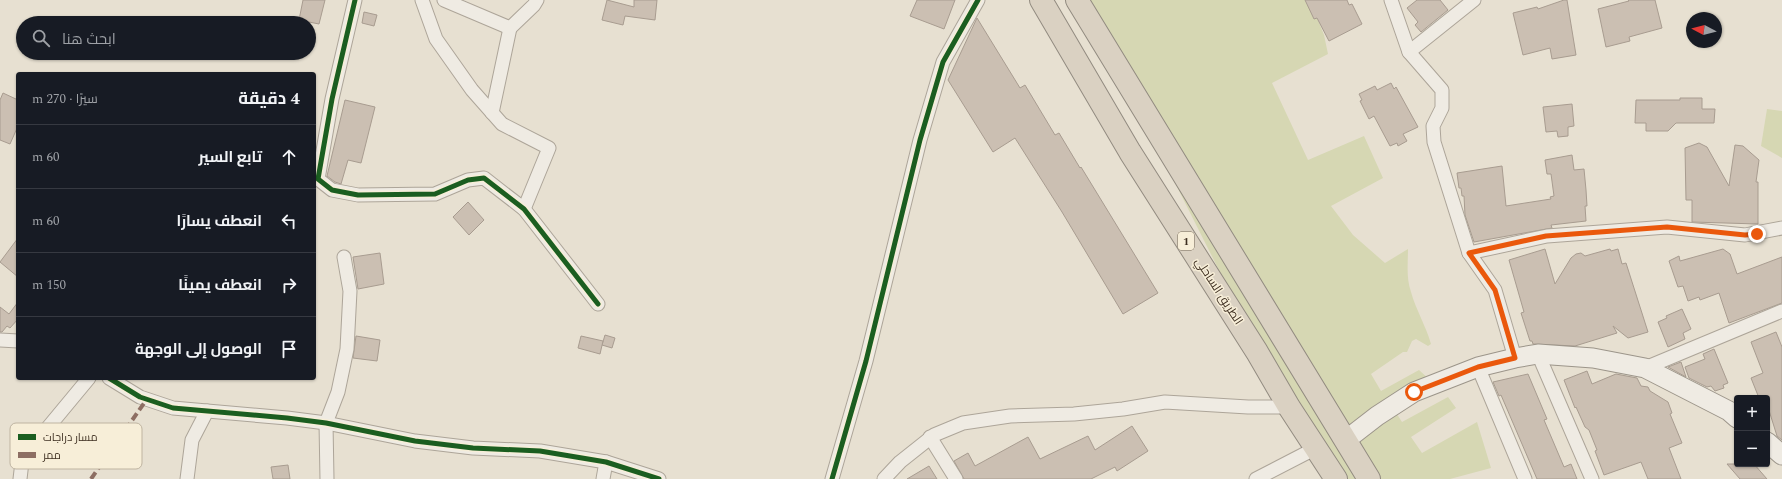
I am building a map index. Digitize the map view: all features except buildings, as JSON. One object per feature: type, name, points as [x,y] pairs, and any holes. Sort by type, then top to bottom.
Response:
[{"type":"highway","name":"الطريق الساحلي","points":[[1041,0],[1130,152],[1258,352],[1289,407],[1336,479]]},
{"type":"highway","points":[[1077,0],[1166,149],[1369,479]]},
{"type":"street","points":[[355,0],[332,100],[318,179],[332,190],[358,195],[435,194],[468,180],[484,178],[524,209],[598,304]]},
{"type":"street","points":[[422,0],[436,39],[472,90],[502,124],[549,148],[524,209]]},
{"type":"street","points":[[444,0],[510,28]]},
{"type":"street","points":[[492,113],[510,28],[534,5],[537,0]]},
{"type":"street","points":[[832,479],[866,361],[920,140],[943,62],[978,0]]},
{"type":"street","points":[[1391,0],[1409,52],[1442,90],[1442,108],[1434,126],[1434,142],[1469,253],[1495,290],[1515,358]]},
{"type":"street","points":[[1409,52],[1474,0]]},
{"type":"street","points":[[1469,253],[1554,235],[1667,227],[1745,235],[1782,228]]},
{"type":"street","points":[[327,479],[326,423],[338,392],[348,348],[350,291],[344,257]]},
{"type":"street","points":[[1645,368],[1782,311]]},
{"type":"street","points":[[0,340],[16,341]]},
{"type":"street","points":[[1346,440],[1377,416],[1414,392],[1478,367],[1538,354],[1593,358],[1645,368],[1729,411],[1734,415]]},
{"type":"street","points":[[1538,354],[1592,479]]},
{"type":"street","points":[[1478,367],[1524,479]]},
{"type":"street","points":[[52,423],[87,380]]},
{"type":"street","points":[[112,380],[140,397],[173,408],[326,423],[415,441],[473,448],[540,451],[606,462],[659,479]]},
{"type":"street","points":[[884,479],[900,462],[930,437],[963,423],[1010,416],[1109,411],[1166,402],[1248,407],[1289,407]]},
{"type":"street","points":[[186,479],[192,440],[206,411]]},
{"type":"street","points":[[930,437],[956,479]]},
{"type":"street","points":[[1770,445],[1782,455]]},
{"type":"street","points":[[1256,479],[1316,448]]},
{"type":"street","points":[[603,479],[606,462]]},
{"type":"street","points":[[20,479],[21,469]]},
{"type":"green space","points":[[1083,0],[1310,0],[1324,35],[1328,54],[1272,83],[1308,160],[1364,136],[1383,178],[1331,206],[1353,235],[1385,263],[1408,249],[1409,287],[1431,344],[1428,346],[1416,339],[1412,341],[1407,352],[1403,352],[1371,374],[1381,391],[1419,370],[1430,380],[1391,405],[1402,422],[1448,397],[1456,408],[1411,437],[1422,453],[1477,422],[1491,468],[1450,479],[1324,479]]},
{"type":"green space","points":[[1767,109],[1782,111],[1782,158],[1761,146]]},
{"type":"marked path","points":[[130,423],[147,399]]},
{"type":"marked path","points":[[91,479],[98,469]]},
{"type":"cycle path","points":[[355,0],[332,99],[318,179],[332,190],[358,195],[435,194],[468,180],[484,178],[524,209],[598,304]]},
{"type":"cycle path","points":[[832,479],[866,361],[920,140],[943,62],[978,0]]},
{"type":"cycle path","points":[[112,380],[140,397],[173,408],[326,423],[415,441],[473,448],[540,451],[606,462],[659,479]]},
{"type":"route","points":[[1414,392],[1478,367],[1515,358],[1495,290],[1469,253],[1546,236],[1667,227],[1745,235],[1757,234]]}]
